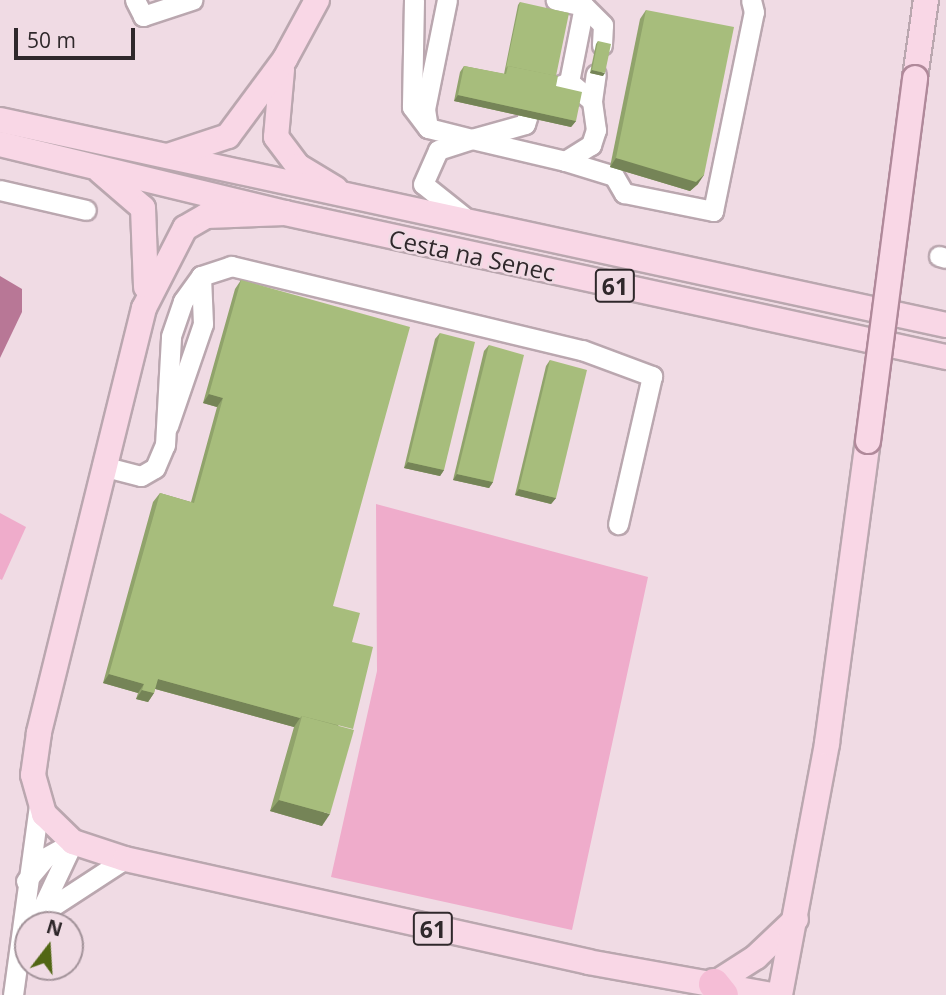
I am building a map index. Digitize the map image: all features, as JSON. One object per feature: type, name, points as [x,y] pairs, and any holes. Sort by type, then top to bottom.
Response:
[{"type":"main road","name":"61","points":[[163,158],[228,136],[285,59],[317,0]]},
{"type":"main road","points":[[780,995],[796,919],[868,441],[926,0]]},
{"type":"main road","name":"61","points":[[285,59],[273,116],[284,152],[313,177],[362,202]]},
{"type":"main road","name":"Cesta na Senec","points":[[0,120],[484,230],[946,325]]},
{"type":"main road","name":"Cesta na Senec","points":[[0,144],[285,214],[946,357]]},
{"type":"main road","name":"61","points":[[92,166],[143,208],[149,260],[144,308],[102,466],[37,744],[33,775],[39,805],[73,842],[125,859],[719,989],[772,995]]},
{"type":"main road","name":"61","points":[[144,308],[185,228],[206,216],[285,214]]},
{"type":"main road","points":[[719,989],[796,919]]},
{"type":"lane","points":[[135,0],[143,16],[192,0]]},
{"type":"lane","points":[[414,0],[412,107],[428,128],[614,176],[624,194],[713,211],[751,29],[751,0]]},
{"type":"lane","points":[[428,128],[425,109],[447,0]]},
{"type":"lane","points":[[556,0],[581,4],[603,25],[602,45]]},
{"type":"lane","points":[[569,82],[581,4]]},
{"type":"lane","points":[[565,162],[591,145],[596,75]]},
{"type":"lane","points":[[569,82],[593,101]]},
{"type":"lane","points":[[484,230],[432,197],[423,184],[438,150],[525,124],[534,96],[569,82]]},
{"type":"lane","points":[[0,190],[86,210]]},
{"type":"lane","points":[[102,466],[149,474],[160,461],[166,430],[171,337],[189,288],[201,276],[231,267],[582,350],[652,376],[618,524]]},
{"type":"lane","points":[[166,430],[203,324],[201,276]]},
{"type":"lane","points":[[21,911],[39,805]]},
{"type":"lane","points":[[24,883],[46,857],[73,842]]},
{"type":"lane","points":[[41,911],[73,842]]},
{"type":"lane","points":[[50,911],[125,859]]},
{"type":"shaded area","points":[[0,276],[22,289],[22,312],[0,358]]},
{"type":"shaded area","points":[[376,504],[648,577],[572,930],[331,877],[377,671]]},
{"type":"shaded area","points":[[0,513],[26,527],[2,580],[0,579]]},
{"type":"building","points":[[520,2],[569,13],[556,76],[508,66],[506,68]]},
{"type":"building","points":[[646,10],[734,27],[704,175],[696,182],[616,158]]},
{"type":"building","points":[[598,41],[611,44],[605,73],[592,70]]},
{"type":"building","points":[[464,66],[506,74],[508,66],[558,76],[556,86],[582,92],[576,121],[458,95]]},
{"type":"building","points":[[241,280],[410,327],[333,606],[360,613],[352,642],[373,647],[353,729],[302,716],[300,718],[158,679],[154,693],[142,690],[144,684],[109,674],[160,493],[194,503],[223,398],[209,394]]},
{"type":"building","points":[[440,333],[475,342],[444,470],[408,462]]},
{"type":"building","points":[[489,345],[524,355],[493,482],[457,474]]},
{"type":"building","points":[[550,360],[587,370],[556,498],[519,489]]},
{"type":"building","points":[[302,716],[354,730],[330,814],[279,800]]}]
